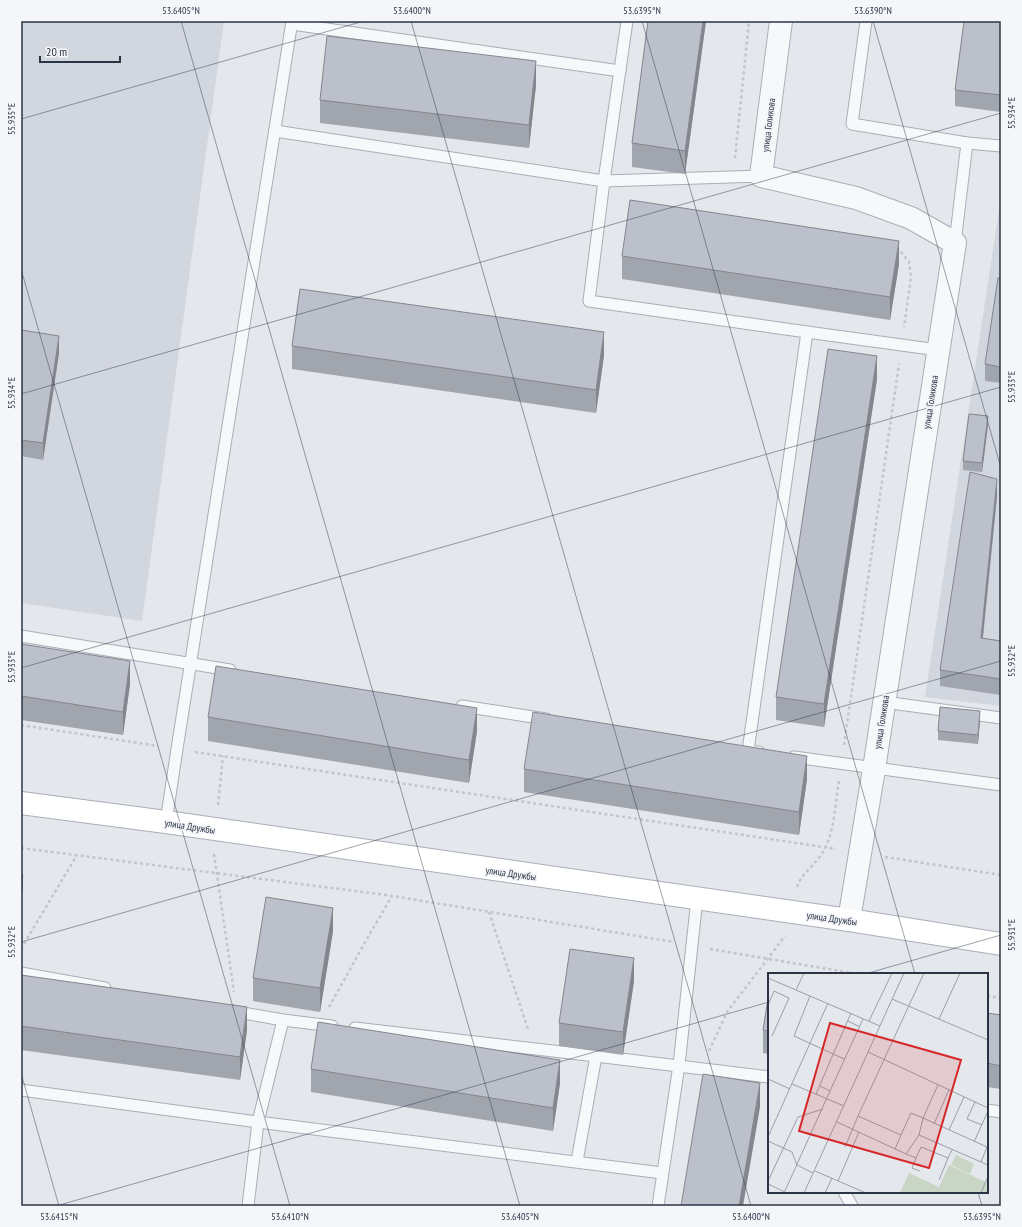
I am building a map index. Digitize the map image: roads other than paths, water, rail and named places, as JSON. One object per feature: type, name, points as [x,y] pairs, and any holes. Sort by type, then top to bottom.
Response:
[{"type":"main road","name":"улица Дружбы","points":[[21,803],[166,822],[849,920],[1001,944]]},
{"type":"street","name":"улица Голикова","points":[[761,176],[781,21]]},
{"type":"street","points":[[761,176],[856,198],[911,218],[955,243]]},
{"type":"street","name":"улица Голикова","points":[[849,920],[874,769],[955,243]]},
{"type":"lane","points":[[627,21],[604,181],[589,301],[938,350]]},
{"type":"lane","points":[[866,21],[852,124],[967,143],[1001,146]]},
{"type":"lane","points":[[166,822],[292,23],[620,71]]},
{"type":"lane","points":[[275,131],[604,181],[761,176]]},
{"type":"lane","points":[[955,243],[967,143]]},
{"type":"lane","points":[[771,754],[744,750],[807,332]]},
{"type":"lane","points":[[21,636],[237,671]]},
{"type":"lane","points":[[884,702],[1001,718]]},
{"type":"lane","points":[[449,704],[559,721]]},
{"type":"lane","points":[[787,756],[1001,785]]},
{"type":"lane","points":[[658,1206],[679,1065],[697,899]]},
{"type":"lane","points":[[21,973],[114,990]]},
{"type":"lane","points":[[222,1009],[283,1020],[679,1065],[768,1077]]},
{"type":"lane","points":[[248,1206],[258,1122],[283,1020]]},
{"type":"lane","points":[[577,1161],[596,1056]]},
{"type":"lane","points":[[21,1090],[258,1122],[577,1161],[662,1173]]},
{"type":"lane","points":[[988,1110],[1001,1112]]},
{"type":"lane","points":[[845,1193],[852,1206]]}]
